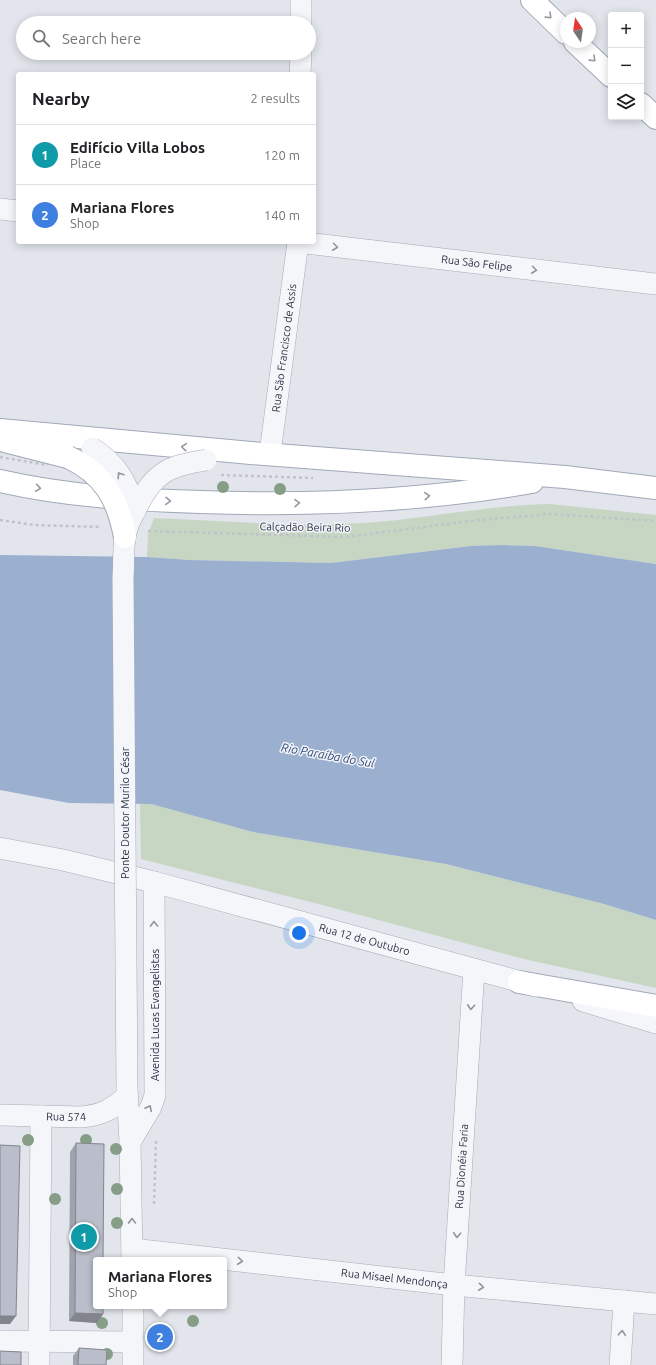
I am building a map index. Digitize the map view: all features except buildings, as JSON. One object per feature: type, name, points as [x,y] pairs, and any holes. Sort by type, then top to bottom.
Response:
[{"type":"main road","points":[[532,0],[560,27]]},
{"type":"main road","points":[[581,48],[608,73]]},
{"type":"main road","points":[[644,107],[656,118]]},
{"type":"main road","points":[[0,430],[260,453],[565,477],[656,488]]},
{"type":"main road","points":[[0,440],[68,457],[92,471],[108,489],[134,534]]},
{"type":"main road","points":[[0,481],[78,494],[138,499],[254,504],[332,503],[429,496],[484,490],[565,477]]},
{"type":"main road","points":[[519,982],[656,1006]]},
{"type":"street","points":[[301,16],[302,0]]},
{"type":"street","points":[[300,72],[301,60]]},
{"type":"street","points":[[0,209],[16,211]]},
{"type":"street","name":"Rua São Francisco de Assis","points":[[260,453],[298,244]]},
{"type":"street","name":"Rua São Felipe","points":[[315,244],[656,284]]},
{"type":"street","points":[[62,436],[92,448],[108,460],[120,474],[130,494],[135,511]]},
{"type":"street","name":"Ponte Doutor Murilo César","points":[[132,1254],[130,1142],[127,1092],[123,578],[134,534],[135,511],[147,488],[160,475],[180,465],[211,467],[260,453]]},
{"type":"street","name":"Rua 12 de Outubro","points":[[0,848],[63,860],[154,882],[474,969],[656,1023]]},
{"type":"street","name":"Avenida Lucas Evangelistas","points":[[130,1142],[151,1107],[154,1095],[154,882]]},
{"type":"street","name":"Rua Dionéia Faria","points":[[452,1365],[454,1285],[474,969]]},
{"type":"street","name":"Rua 574","points":[[0,1115],[81,1117],[100,1114],[115,1107],[127,1092]]},
{"type":"street","points":[[40,1365],[41,1116]]},
{"type":"street","name":"Rua Misael Mendonça","points":[[132,1254],[163,1257]]},
{"type":"street","name":"Rua Misael Mendonça","points":[[227,1263],[656,1304]]},
{"type":"street","points":[[620,1365],[624,1302]]},
{"type":"street","points":[[133,1309],[133,1365]]},
{"type":"street","points":[[0,1341],[133,1342]]},
{"type":"path","points":[[211,467],[313,478]]},
{"type":"path","name":"Calçadão Beira Rio","points":[[134,534],[345,537],[479,520],[552,514],[656,521]]},
{"type":"path","points":[[0,520],[34,525],[105,527]]},
{"type":"path","points":[[154,1212],[156,1140]]},
{"type":"green space","points":[[550,504],[656,515],[656,564],[535,546],[502,545],[471,546],[331,563],[190,560],[147,557],[148,535],[154,518],[259,523],[337,524],[387,521],[503,507]]},
{"type":"green space","points":[[140,804],[151,804],[253,832],[446,864],[604,904],[656,920],[656,988],[524,959],[330,907],[141,859]]},
{"type":"water","name":"Rio Paraíba do Sul","points":[[471,546],[535,546],[656,564],[656,920],[604,904],[446,864],[253,832],[151,804],[69,803],[0,790],[0,555],[147,557],[190,560],[331,563]]},
{"type":"place","name":"Edifício Villa Lobos","points":[[84,1237]]},
{"type":"place","name":"Mariana Flores","points":[[160,1337]]}]
